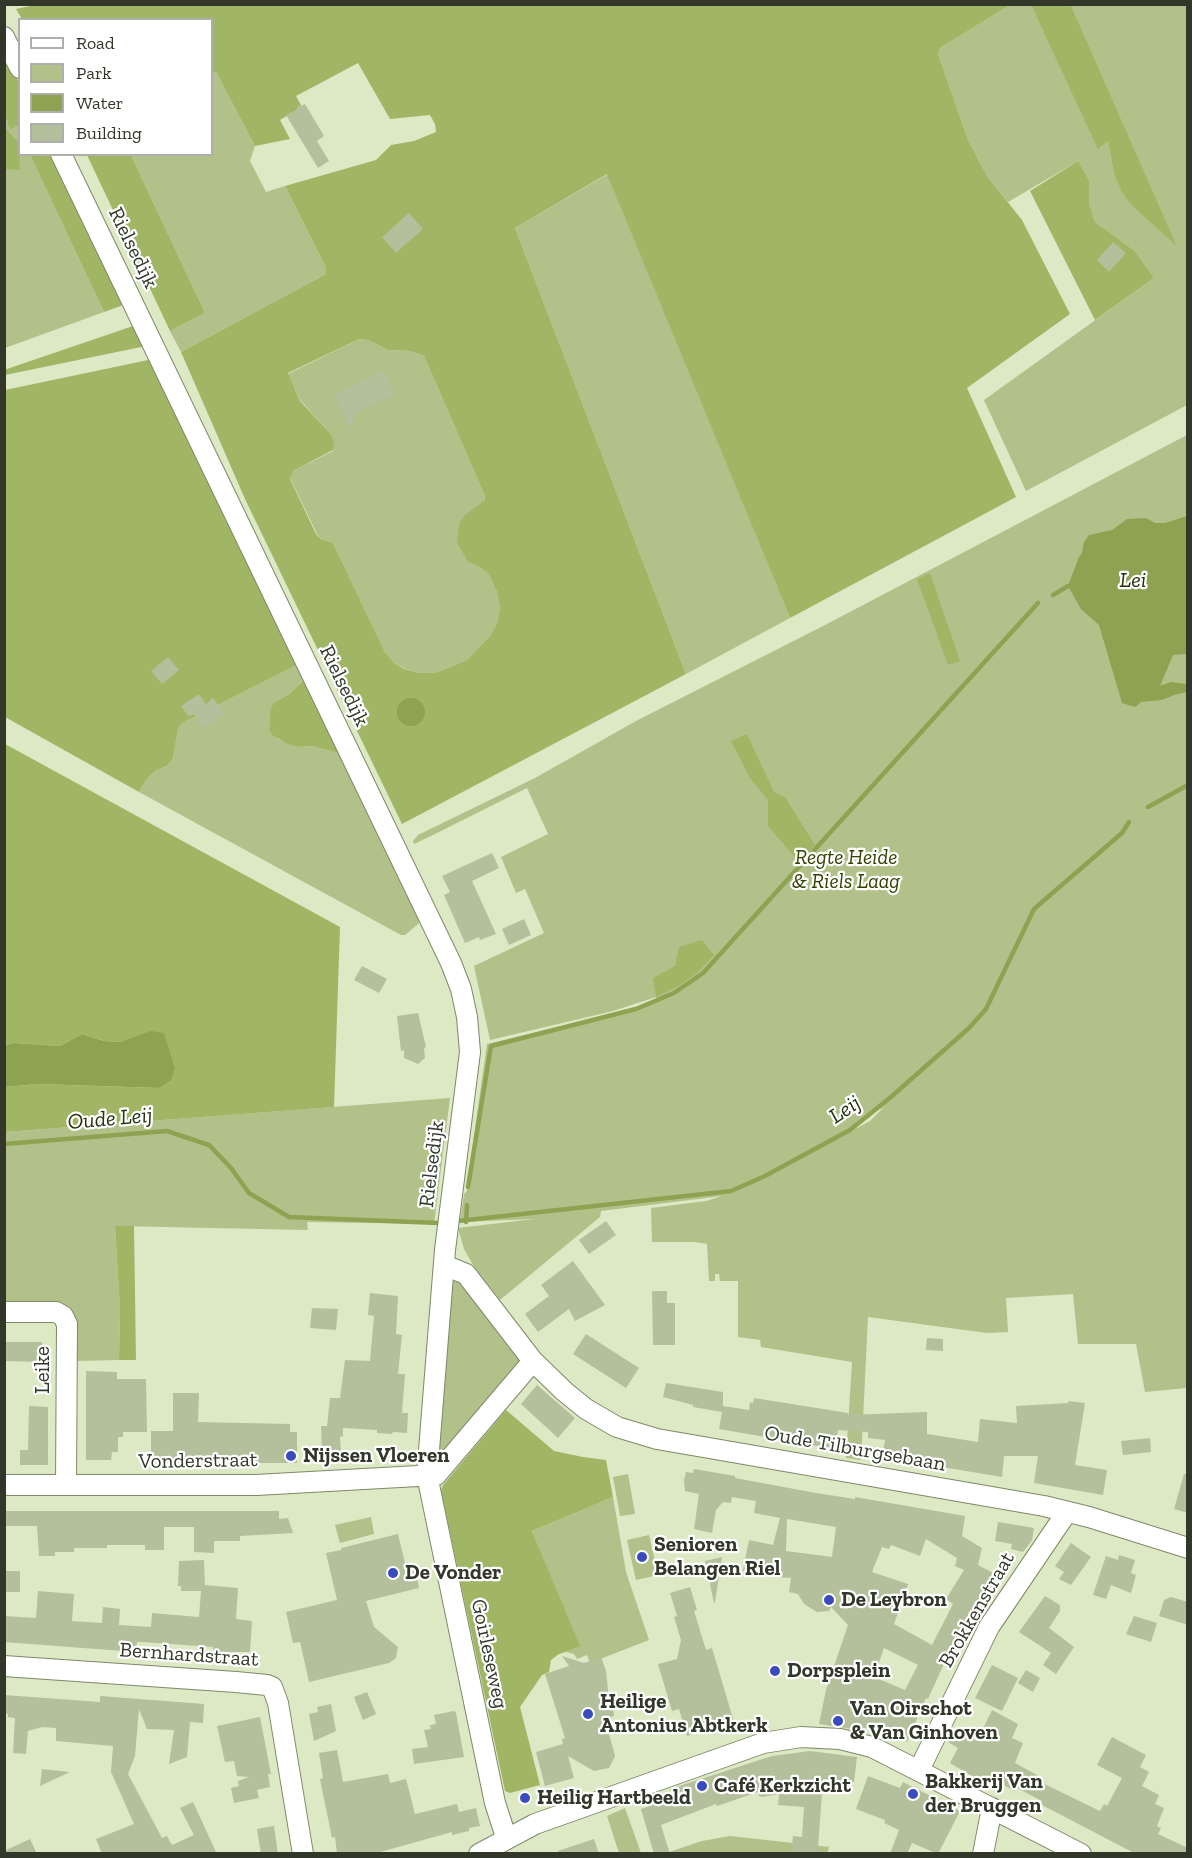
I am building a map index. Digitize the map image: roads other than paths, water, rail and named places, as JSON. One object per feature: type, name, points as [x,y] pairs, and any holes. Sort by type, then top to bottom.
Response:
[{"type":"street","points":[[4,37],[18,64]]},
{"type":"street","name":"Rielsedijk","points":[[62,156],[451,963],[461,989],[467,1017],[470,1052],[444,1264]]},
{"type":"street","name":"Oude Tilburgsebaan","points":[[444,1264],[466,1274],[533,1361],[586,1409],[617,1427],[645,1435],[1044,1506],[1188,1548]]},
{"type":"street","name":"Goirleseweg","points":[[444,1264],[427,1475],[495,1803],[506,1837]]},
{"type":"street","name":"Leike","points":[[4,1312],[56,1312],[63,1316],[67,1324],[66,1485]]},
{"type":"street","points":[[427,1475],[436,1475],[533,1361]]},
{"type":"street","name":"Vonderstraat","points":[[4,1485],[256,1485],[427,1475]]},
{"type":"street","name":"Brokkenstraat","points":[[919,1770],[989,1627],[1067,1512]]},
{"type":"street","name":"Bernhardstraat","points":[[4,1666],[272,1687],[275,1692],[303,1854]]},
{"type":"street","points":[[479,1854],[506,1837],[535,1824],[763,1743],[789,1738],[822,1738],[872,1747],[1081,1854]]},
{"type":"street","points":[[982,1854],[992,1808]]},
{"type":"water","name":"Lei","points":[[1187,516],[1187,654],[1173,655],[1160,686],[1171,682],[1187,684],[1187,692],[1162,700],[1141,702],[1135,707],[1122,703],[1099,625],[1081,609],[1068,586],[1082,553],[1084,542],[1089,535],[1112,530],[1127,519],[1146,518],[1155,523],[1165,523]]},
{"type":"water","points":[[411,698],[421,702],[425,712],[421,722],[411,726],[401,722],[397,712],[401,702]]},
{"type":"water","points":[[151,1031],[164,1033],[175,1069],[171,1080],[159,1088],[37,1084],[5,1087],[5,1045],[14,1043],[60,1046],[82,1034],[104,1041],[120,1042]]},
{"type":"waterway","points":[[1053,595],[1068,586]]},
{"type":"waterway","points":[[468,1187],[491,1046],[636,1009],[674,993],[703,973],[1038,603]]},
{"type":"waterway","name":"Leij","points":[[1148,807],[1188,785]]},
{"type":"waterway","name":"Leij","points":[[458,1221],[731,1191],[765,1176],[850,1130],[969,1028],[986,1009],[1034,909],[1122,833],[1129,822]]},
{"type":"waterway","name":"Oude Leij","points":[[4,1144],[167,1131],[209,1145],[231,1168],[249,1193],[289,1217],[439,1223]]},
{"type":"waterway","points":[[466,1222],[467,1205]]},
{"type":"place","name":"Nijssen Vloeren","points":[[291,1456]]},
{"type":"place","name":"Senioren Belangen Riel","points":[[642,1557]]},
{"type":"place","name":"De Vonder","points":[[393,1573]]},
{"type":"place","name":"De Leybron","points":[[829,1600]]},
{"type":"place","name":"Dorpsplein","points":[[775,1671]]},
{"type":"place","name":"Heilige Antonius Abtkerk","points":[[588,1714]]},
{"type":"place","name":"Van Oirschot & Van Ginhoven","points":[[838,1721]]},
{"type":"place","name":"Café Kerkzicht","points":[[702,1786]]},
{"type":"place","name":"Bakkerij Van der Bruggen","points":[[913,1794]]},
{"type":"place","name":"Heilig Hartbeeld","points":[[525,1798]]},
{"type":"park label","name":"Regte Heide & Riels Laag","points":[[846,870]]}]
